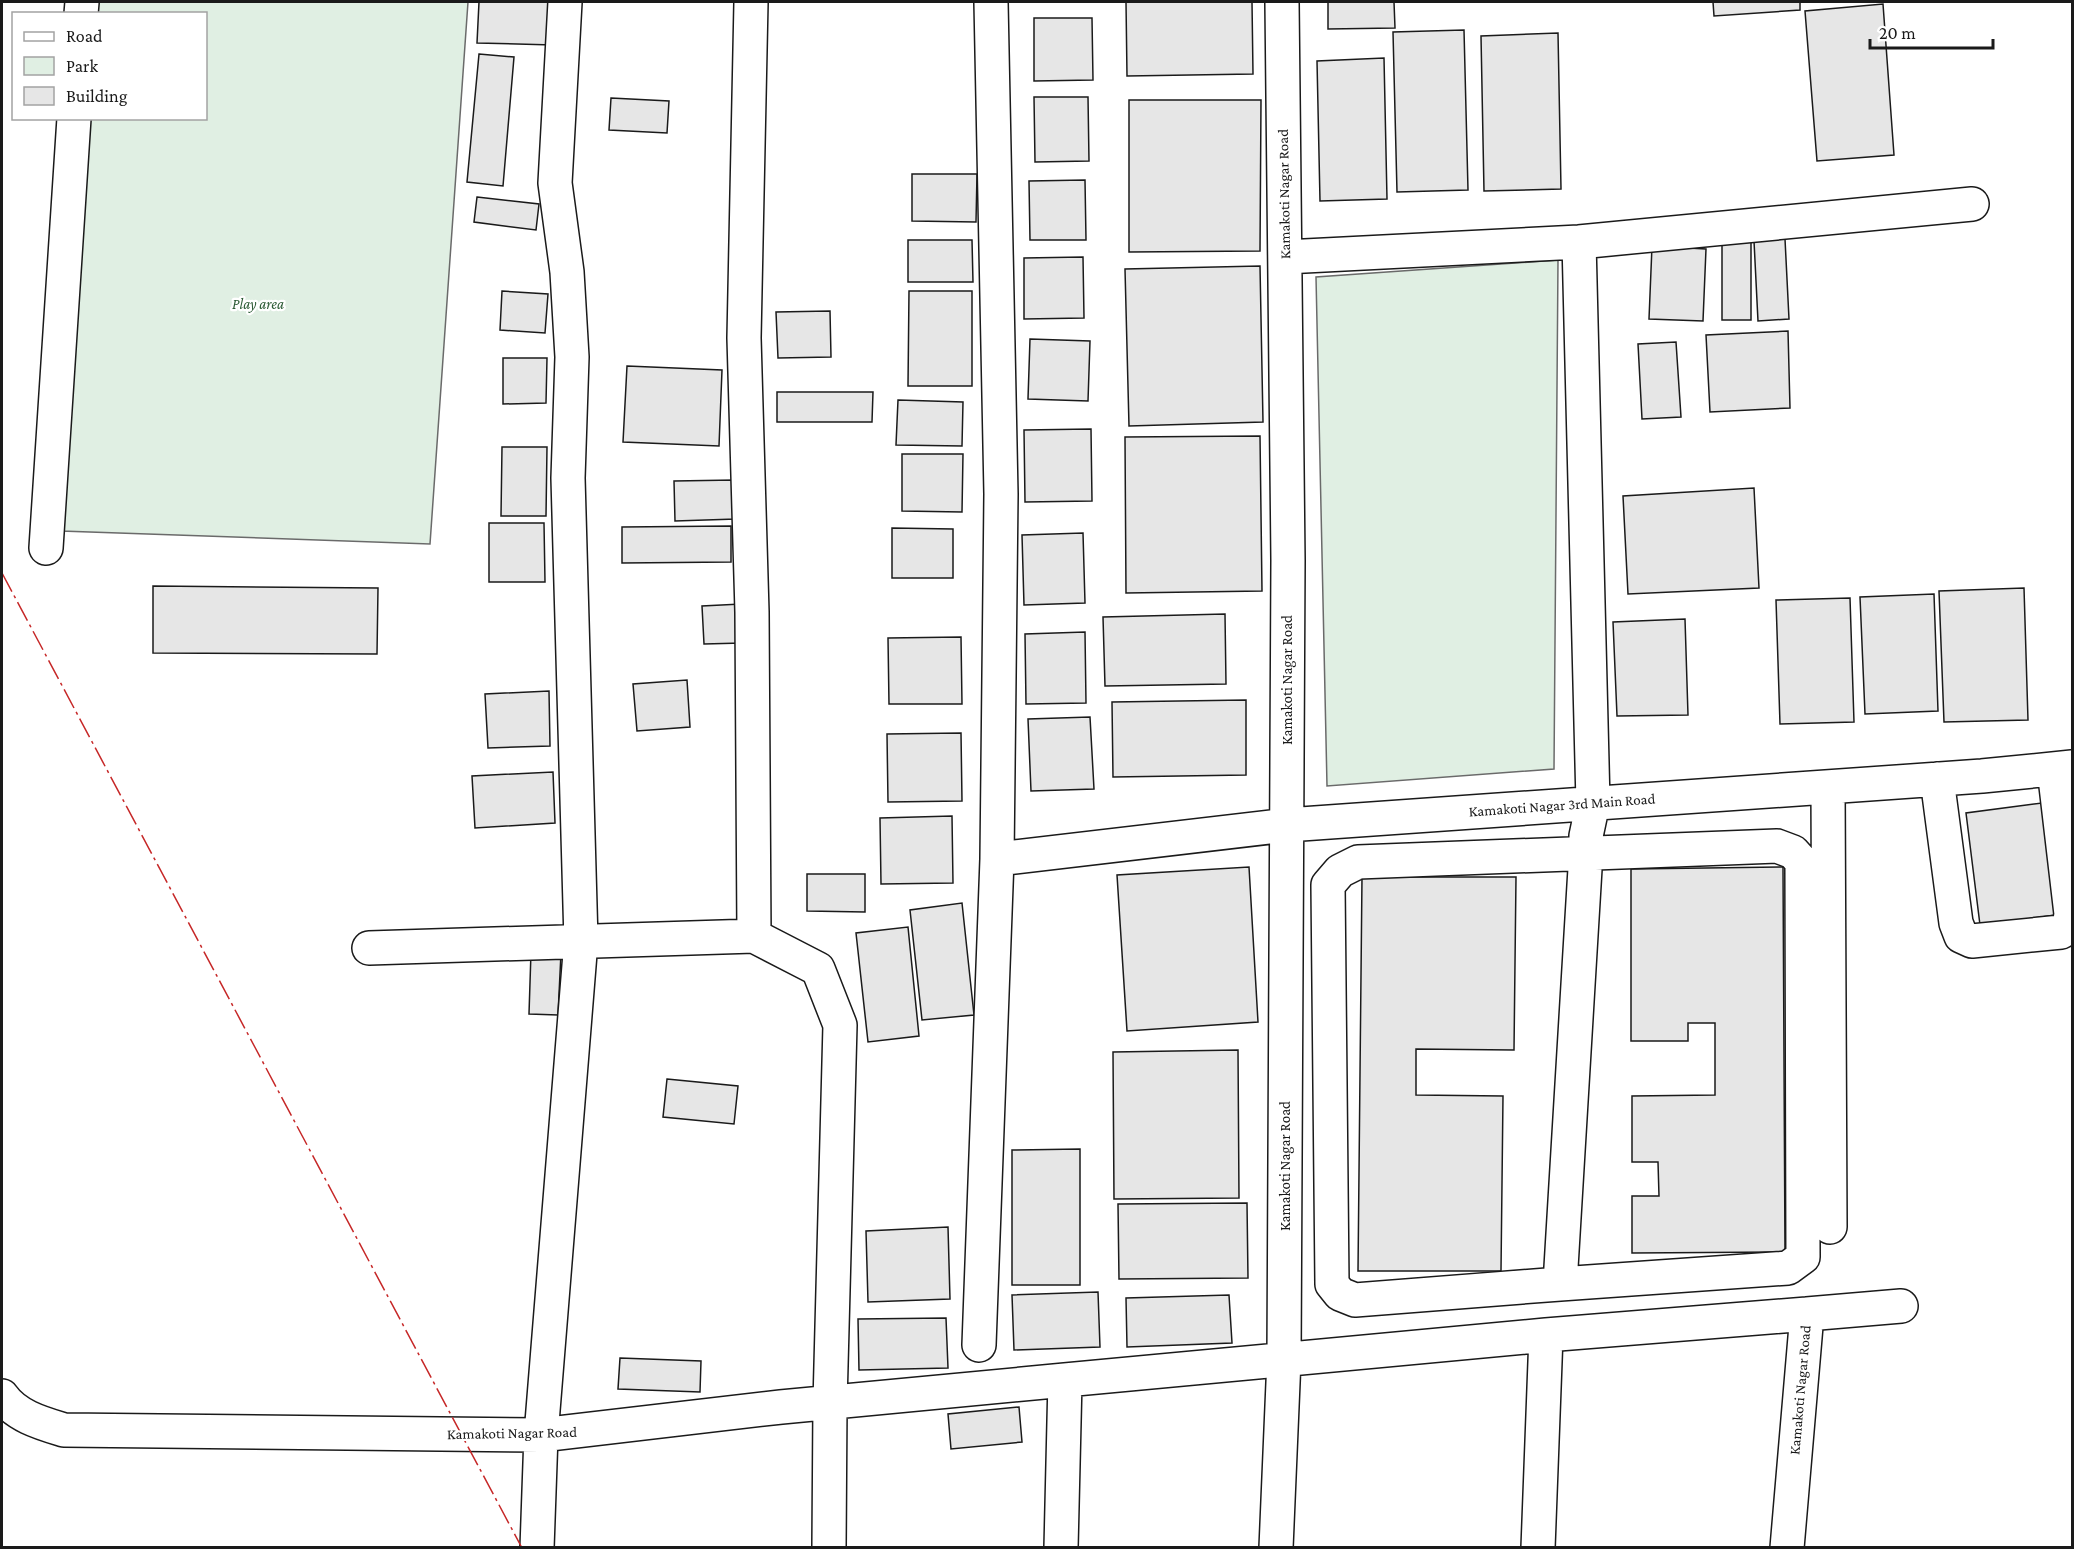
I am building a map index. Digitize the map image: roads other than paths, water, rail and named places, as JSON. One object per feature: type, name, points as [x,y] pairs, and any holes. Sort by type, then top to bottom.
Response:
[{"type":"street","points":[[537,1548],[541,1435],[581,942],[568,478],[572,357],[567,272],[555,183],[565,2]]},
{"type":"street","points":[[751,2],[744,338],[752,612],[754,936]]},
{"type":"street","points":[[979,1345],[997,859],[1000,494],[991,2]]},
{"type":"street","name":"Kamakoti Nagar Road","points":[[1276,1548],[1284,1359],[1287,825],[1288,560],[1282,2]]},
{"type":"street","points":[[46,548],[74,120]]},
{"type":"street","points":[[1285,257],[1579,242],[1972,204]]},
{"type":"street","points":[[1560,1284],[1586,836],[1593,803],[1579,242]]},
{"type":"street","points":[[1937,779],[1956,923],[1961,936],[1972,941],[2061,932],[2069,927],[2072,914],[2063,768]]},
{"type":"street","name":"Kamakoti Nagar 3rd Main Road","points":[[997,859],[1287,825],[2063,768]]},
{"type":"street","points":[[1828,787],[1830,1227]]},
{"type":"street","points":[[1777,846],[1793,852],[1802,862],[1803,1257],[1788,1268],[1560,1284],[1355,1300],[1340,1294],[1332,1284],[1328,885],[1340,870],[1358,862],[1777,846]]},
{"type":"street","points":[[369,948],[754,936],[818,969],[840,1025],[830,1403],[829,1548]]},
{"type":"street","points":[[1807,1314],[1901,1306]]},
{"type":"street","name":"Kamakoti Nagar Road","points":[[2,1396],[8,1406],[36,1422],[64,1430],[541,1435],[830,1403],[1284,1359],[1807,1314],[1787,1548]]},
{"type":"street","points":[[1538,1548],[1546,1335]]},
{"type":"street","points":[[1061,1548],[1065,1380]]},
{"type":"park label","name":"Play area","points":[[258,304]]}]
